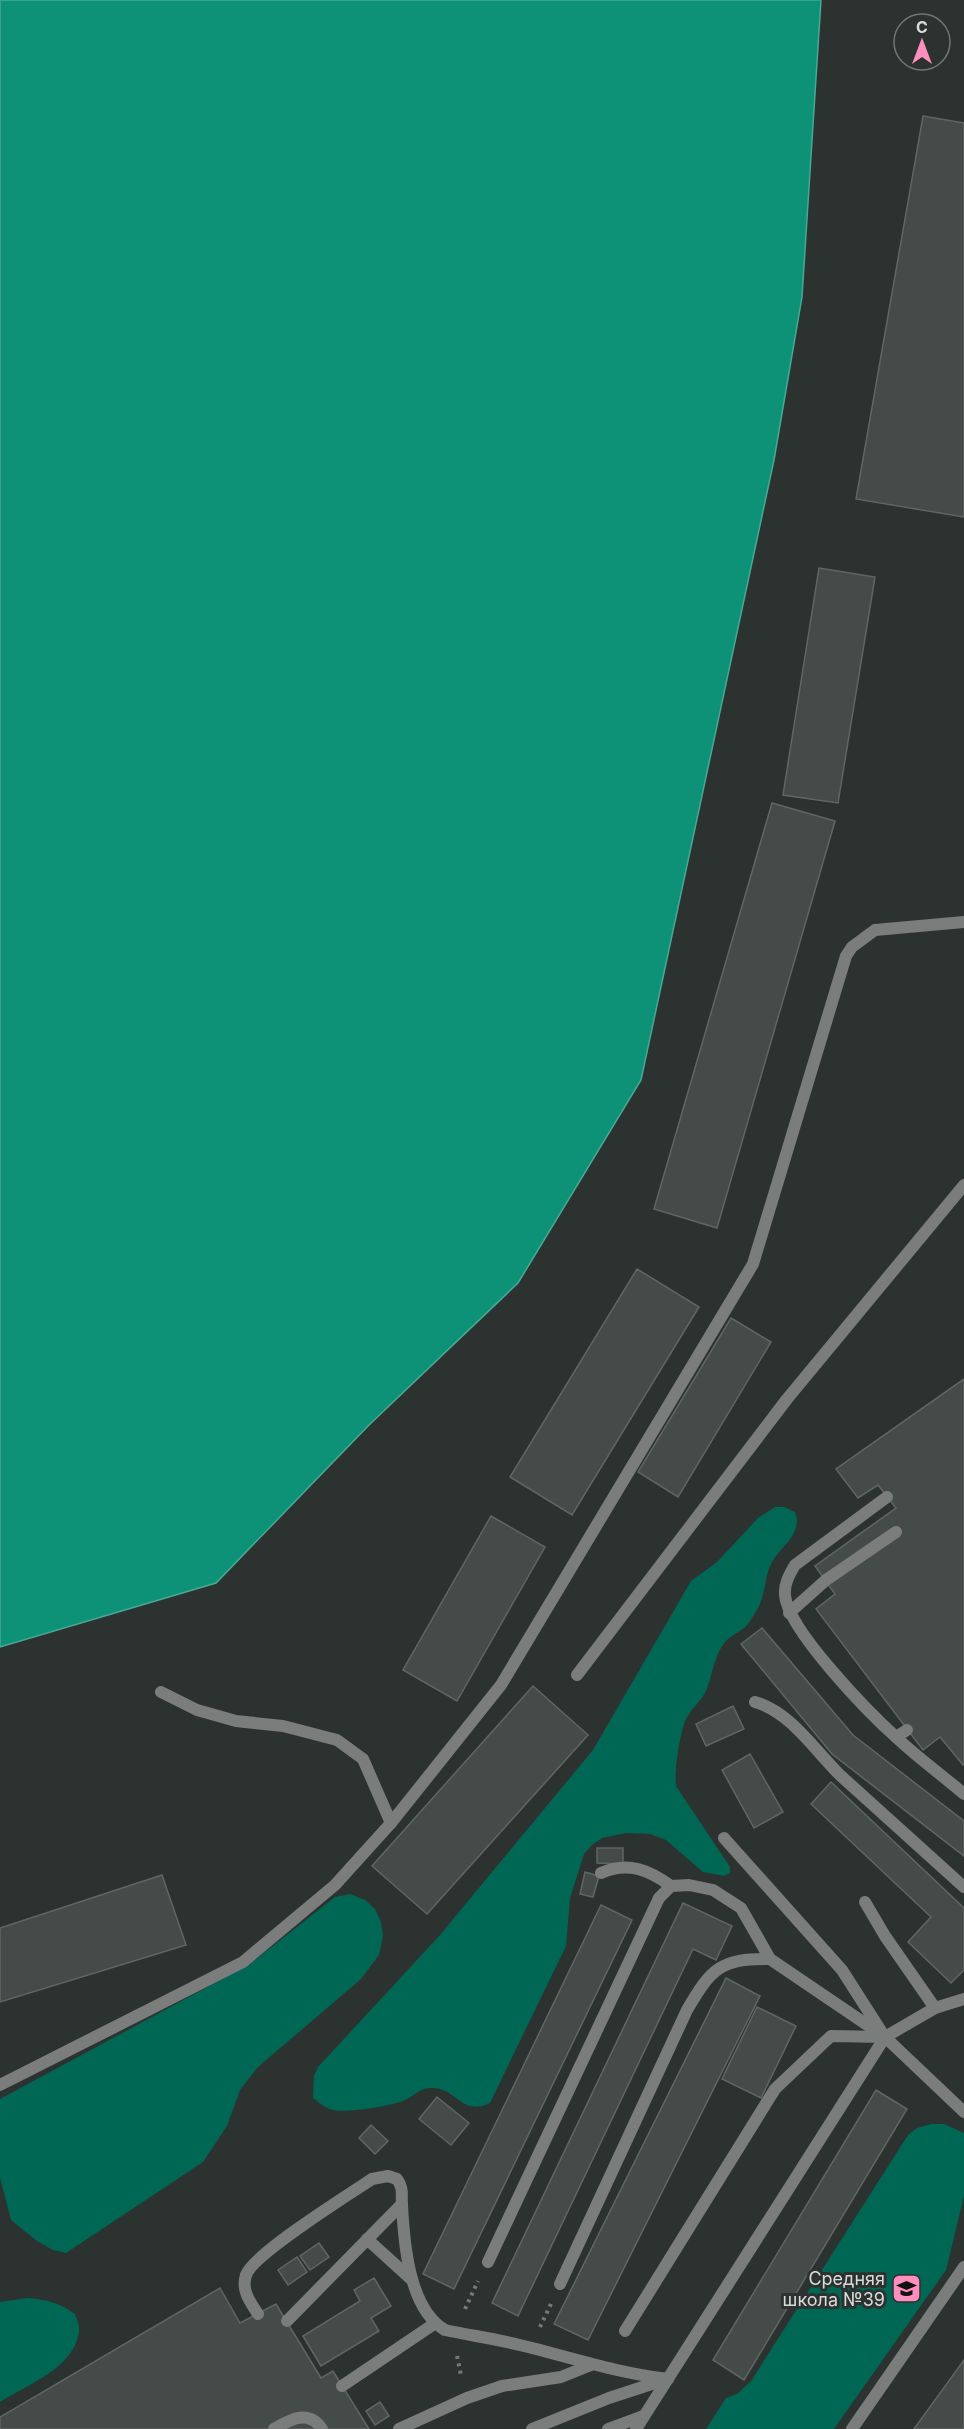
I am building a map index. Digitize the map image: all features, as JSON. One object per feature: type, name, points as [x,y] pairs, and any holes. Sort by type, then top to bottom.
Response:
[{"type":"lane","points":[[0,2085],[243,1962],[335,1885],[391,1822],[501,1685],[753,1264],[846,956],[852,947],[875,930],[964,922]]},
{"type":"lane","points":[[577,1675],[787,1399],[964,1185]]},
{"type":"lane","points":[[887,1497],[795,1565],[787,1578],[785,1596],[789,1613],[819,1657],[896,1737],[964,1794]]},
{"type":"lane","points":[[789,1613],[826,1580],[896,1532]]},
{"type":"lane","points":[[161,1692],[197,1710],[236,1721],[283,1726],[337,1740],[363,1759],[391,1822]]},
{"type":"lane","points":[[755,1702],[763,1704],[783,1717],[838,1773],[964,1887]]},
{"type":"lane","points":[[896,1737],[908,1730]]},
{"type":"lane","points":[[724,1838],[842,1970],[885,2037]]},
{"type":"lane","points":[[601,1873],[612,1868],[634,1867],[652,1872],[671,1886],[689,1885],[713,1890],[741,1908],[770,1959],[885,2037],[964,2112]]},
{"type":"lane","points":[[488,2262],[659,1898],[671,1886]]},
{"type":"lane","points":[[865,1902],[885,1936],[935,2008]]},
{"type":"lane","points":[[560,2284],[687,2010],[705,1979],[720,1966],[748,1959],[770,1959]]},
{"type":"lane","points":[[636,2429],[885,2037],[935,2008],[964,1999]]},
{"type":"lane","points":[[625,2331],[775,2089],[831,2036],[885,2037]]},
{"type":"lane","points":[[258,2314],[246,2294],[245,2278],[250,2268],[287,2237],[372,2179],[388,2176],[397,2179],[403,2188],[402,2204],[411,2279],[419,2302],[434,2324],[445,2330],[531,2348],[633,2375],[668,2379]]},
{"type":"lane","points":[[287,2321],[402,2204]]},
{"type":"lane","points":[[367,2239],[411,2279]]},
{"type":"lane","points":[[852,2429],[964,2267]]},
{"type":"lane","points":[[342,2386],[434,2324]]},
{"type":"lane","points":[[399,2429],[502,2386],[561,2377],[591,2365]]},
{"type":"lane","points":[[532,2429],[609,2398],[668,2379]]},
{"type":"lane","points":[[608,2429],[643,2416]]},
{"type":"lane","points":[[274,2429],[289,2420],[301,2417],[311,2418],[322,2429]]},
{"type":"path","points":[[454,2332],[488,2262]]},
{"type":"path","points":[[531,2348],[560,2284]]},
{"type":"shaded area","points":[[0,0],[821,0],[802,297],[774,460],[641,1080],[518,1283],[369,1425],[216,1583],[0,1647]]},
{"type":"shaded area","points":[[775,1507],[784,1507],[795,1512],[797,1520],[794,1533],[772,1562],[760,1604],[752,1617],[746,1626],[727,1640],[721,1648],[705,1693],[686,1719],[677,1762],[676,1786],[730,1867],[730,1873],[724,1876],[703,1872],[666,1840],[650,1834],[626,1833],[602,1838],[584,1854],[570,1898],[566,1946],[490,2103],[472,2106],[447,2092],[431,2088],[421,2090],[401,2102],[359,2110],[333,2110],[315,2100],[313,2098],[314,2076],[318,2067],[440,1935],[593,1750],[691,1581],[717,1562],[758,1518]]},
{"type":"shaded area","points":[[350,1894],[365,1900],[375,1909],[381,1922],[383,1936],[379,1955],[361,1979],[258,2067],[240,2090],[227,2126],[203,2162],[66,2253],[53,2250],[37,2241],[11,2220],[0,2178],[0,2099],[250,1964],[335,1897]]},
{"type":"shaded area","name":"Средняя школа №39","points":[[931,2124],[944,2124],[964,2133],[964,2196],[946,2270],[834,2429],[706,2429],[726,2398],[737,2394],[751,2381],[908,2135],[917,2128]]},
{"type":"shaded area","points":[[27,2298],[52,2302],[69,2310],[75,2314],[79,2332],[75,2345],[59,2365],[36,2382],[0,2402],[0,2302]]},
{"type":"building","points":[[923,116],[964,123],[964,517],[856,499]]},
{"type":"building","points":[[819,568],[875,577],[838,803],[783,795]]},
{"type":"building","points":[[772,803],[835,821],[717,1228],[654,1209]]},
{"type":"building","points":[[637,1269],[699,1307],[572,1515],[510,1477]]},
{"type":"building","points":[[731,1318],[771,1342],[678,1497],[638,1472]]},
{"type":"building","points":[[964,1379],[963,1765],[940,1737],[923,1750],[816,1609],[835,1594],[815,1566],[896,1508],[878,1485],[858,1498],[836,1469]]},
{"type":"building","points":[[491,1516],[545,1547],[457,1701],[403,1670]]},
{"type":"building","points":[[762,1628],[853,1735],[964,1821],[964,1856],[832,1754],[741,1644]]},
{"type":"building","points":[[533,1686],[588,1735],[427,1914],[372,1866]]},
{"type":"building","points":[[733,1706],[744,1729],[706,1746],[696,1724]]},
{"type":"building","points":[[750,1754],[783,1812],[754,1828],[722,1770]]},
{"type":"building","points":[[831,1782],[964,1908],[964,1970],[951,1983],[908,1942],[931,1917],[811,1804]]},
{"type":"building","points":[[597,1848],[623,1848],[623,1864],[597,1863]]},
{"type":"building","points":[[585,1872],[599,1876],[593,1897],[580,1894]]},
{"type":"building","points":[[162,1875],[186,1945],[0,2002],[0,1928]]},
{"type":"building","points":[[683,1903],[732,1926],[716,1960],[693,1949],[518,2316],[492,2303]]},
{"type":"building","points":[[601,1905],[632,1920],[454,2289],[423,2274]]},
{"type":"building","points":[[726,1978],[760,1996],[588,2340],[554,2324]]},
{"type":"building","points":[[757,2007],[796,2026],[761,2098],[722,2079]]},
{"type":"building","points":[[876,2090],[907,2109],[744,2380],[713,2360]]},
{"type":"building","points":[[437,2097],[469,2123],[451,2145],[419,2119]]},
{"type":"building","points":[[371,2125],[388,2141],[375,2154],[359,2138]]},
{"type":"building","points":[[319,2243],[329,2257],[310,2270],[300,2256]]},
{"type":"building","points":[[297,2257],[307,2272],[288,2285],[278,2270]]},
{"type":"building","points":[[374,2278],[391,2306],[371,2318],[379,2331],[321,2366],[303,2336],[360,2301],[354,2290]]},
{"type":"building","points":[[220,2288],[240,2323],[276,2304],[321,2378],[333,2371],[369,2429],[0,2429],[0,2417]]},
{"type":"building","points":[[964,2360],[964,2429],[914,2429]]},
{"type":"building","points":[[380,2402],[389,2416],[375,2425],[366,2411]]},
{"type":"place","name":"Средняя школа №39","points":[[906,2288]]}]
